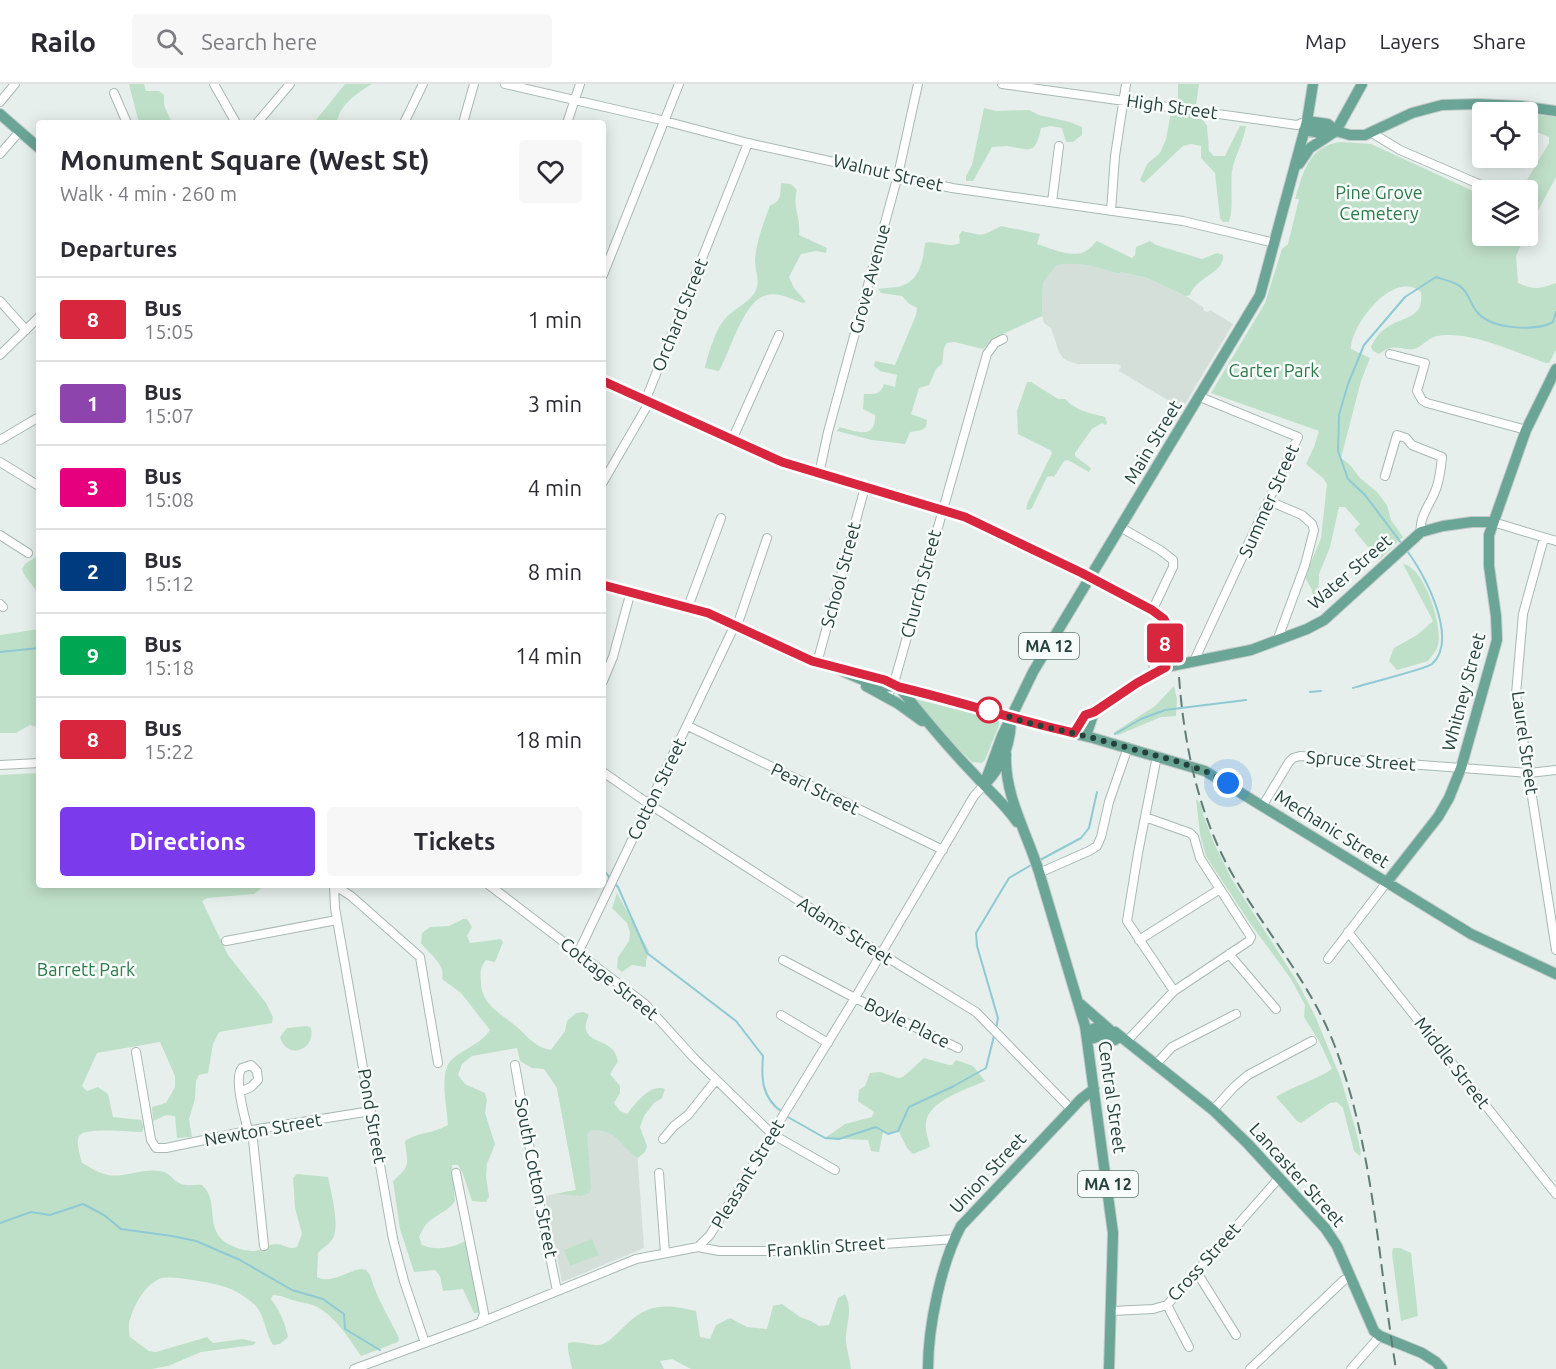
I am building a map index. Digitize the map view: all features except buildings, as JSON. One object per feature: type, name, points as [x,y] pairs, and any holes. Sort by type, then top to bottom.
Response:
[{"type":"main road","name":"MA 12","points":[[1293,172],[1313,84]]},
{"type":"main road","points":[[1293,172],[1310,148],[1336,131],[1362,84]]},
{"type":"main road","points":[[1303,125],[1326,134],[1336,131],[1357,135],[1372,133],[1412,113],[1442,105],[1521,106],[1556,111]]},
{"type":"main road","points":[[0,114],[36,145]]},
{"type":"main road","name":"Main Street","points":[[1012,717],[1033,672],[1260,295],[1293,172]]},
{"type":"main road","name":"Whitney Street","points":[[1387,882],[1438,817],[1449,798],[1461,768],[1497,640],[1488,555],[1489,535],[1526,430],[1556,369]]},
{"type":"main road","name":"Water Street","points":[[1074,733],[1082,717],[1094,712],[1166,667],[1251,650],[1324,620],[1418,535],[1463,523],[1493,522]]},
{"type":"main road","points":[[606,586],[708,613],[792,653],[893,689],[984,785],[996,773],[1006,754]]},
{"type":"main road","points":[[893,689],[930,726]]},
{"type":"main road","name":"Mechanic Street","points":[[893,689],[1128,747],[1212,774],[1484,941],[1555,972]]},
{"type":"main road","points":[[1086,736],[1094,712]]},
{"type":"main road","name":"MA 12","points":[[1012,717],[1011,738],[1006,754],[1010,787],[1022,830],[1038,871]]},
{"type":"main road","name":"MA 12","points":[[1012,717],[999,743],[984,785],[1000,801],[1022,830]]},
{"type":"main road","name":"Central Street","points":[[1038,871],[1087,1036],[1112,1218],[1112,1311],[1109,1369]]},
{"type":"main road","name":"Lancaster Street","points":[[1077,1001],[1101,1023],[1213,1110],[1248,1144],[1330,1234],[1369,1324],[1380,1336]]},
{"type":"main road","points":[[1087,1036],[1095,1028],[1115,1032]]},
{"type":"main road","name":"Lancaster Street","points":[[1087,1036],[1101,1036],[1126,1042]]},
{"type":"main road","name":"Union Street","points":[[928,1369],[928,1344],[934,1314],[955,1239],[967,1219],[1071,1109],[1094,1089]]},
{"type":"main road","points":[[1380,1336],[1422,1353],[1442,1369]]},
{"type":"street","points":[[0,102],[15,84]]},
{"type":"street","points":[[214,84],[234,120]]},
{"type":"street","points":[[260,120],[290,84]]},
{"type":"street","points":[[405,120],[423,84]]},
{"type":"street","points":[[464,120],[474,84]]},
{"type":"street","name":"Walnut Street","points":[[505,84],[663,120],[748,143],[972,192],[1183,221],[1275,243]]},
{"type":"street","points":[[568,120],[580,84]]},
{"type":"street","points":[[606,267],[679,84]]},
{"type":"street","name":"Grove Avenue","points":[[819,474],[828,432],[898,175],[918,84]]},
{"type":"street","name":"High Street","points":[[1002,84],[1303,125]]},
{"type":"street","points":[[1111,211],[1126,84]]},
{"type":"street","points":[[114,93],[126,120]]},
{"type":"street","points":[[0,154],[20,131]]},
{"type":"street","points":[[1372,133],[1400,150],[1472,181]]},
{"type":"street","name":"Orchard Street","points":[[606,477],[646,408],[648,394],[748,143]]},
{"type":"street","points":[[1052,202],[1059,146]]},
{"type":"street","points":[[0,301],[26,330]]},
{"type":"street","points":[[0,355],[36,320]]},
{"type":"street","points":[[732,440],[779,335]]},
{"type":"street","name":"Church Street","points":[[893,689],[930,548],[987,354],[993,345],[1003,339]]},
{"type":"street","points":[[1390,354],[1425,363],[1417,391],[1422,400],[1427,403],[1526,430]]},
{"type":"street","points":[[606,382],[782,462],[965,517],[1090,577],[1152,610],[1166,622],[1164,651],[1166,667]]},
{"type":"street","name":"Summer Street","points":[[1194,661],[1298,437],[1200,397]]},
{"type":"street","points":[[1,437],[36,419]]},
{"type":"street","points":[[1385,476],[1397,435],[1406,438],[1412,446],[1442,457],[1437,488],[1422,518],[1418,535]]},
{"type":"street","points":[[0,462],[36,484]]},
{"type":"street","name":"School Street","points":[[817,663],[865,487]]},
{"type":"street","points":[[1269,501],[1302,515],[1312,524],[1314,530],[1305,565],[1277,641]]},
{"type":"street","points":[[688,607],[721,518]]},
{"type":"street","name":"Water Street","points":[[1493,522],[1556,542]]},
{"type":"street","points":[[1120,527],[1173,560],[1173,567],[1152,610]]},
{"type":"street","points":[[0,535],[28,553]]},
{"type":"street","name":"Cotton Street","points":[[578,953],[732,631],[737,626],[767,538]]},
{"type":"street","name":"Laurel Street","points":[[1544,538],[1523,614],[1516,685],[1556,950]]},
{"type":"street","points":[[606,590],[615,588]]},
{"type":"street","points":[[606,674],[613,657],[631,591]]},
{"type":"street","points":[[1154,674],[1153,658],[1166,635]]},
{"type":"street","name":"Pearl Street","points":[[688,726],[943,850]]},
{"type":"street","points":[[1038,871],[1090,851],[1097,846],[1128,747]]},
{"type":"street","points":[[1157,756],[1127,921],[1174,991]]},
{"type":"street","name":"Spruce Street","points":[[1263,805],[1289,762],[1296,757],[1529,773],[1556,770]]},
{"type":"street","points":[[0,765],[36,763]]},
{"type":"street","name":"Adams Street","points":[[606,774],[880,953],[976,1012],[1071,1109]]},
{"type":"street","name":"Pleasant Street","points":[[354,1369],[480,1323],[636,1259],[698,1247],[710,1235],[828,1043],[974,796],[984,785]]},
{"type":"street","points":[[1126,1042],[1174,991],[1249,941],[1251,937],[1200,858],[1194,837],[1190,832],[1145,817]]},
{"type":"street","name":"Whitney Street","points":[[1328,959],[1387,882]]},
{"type":"street","name":"Pond Street","points":[[334,888],[337,921],[393,1239],[404,1281],[425,1343]]},
{"type":"street","points":[[339,888],[351,896],[420,957],[438,1063]]},
{"type":"street","name":"Cottage Street","points":[[493,888],[645,1004],[716,1080],[772,1134],[835,1170]]},
{"type":"street","points":[[1139,940],[1220,889]]},
{"type":"street","points":[[226,941],[337,921]]},
{"type":"street","name":"Middle Street","points":[[1348,932],[1556,1194]]},
{"type":"street","points":[[1229,954],[1276,1009]]},
{"type":"street","name":"Boyle Place","points":[[783,960],[958,1048]]},
{"type":"street","points":[[1155,1065],[1172,1047],[1236,1014]]},
{"type":"street","points":[[781,1015],[828,1043]]},
{"type":"street","points":[[1213,1110],[1234,1087],[1254,1071],[1312,1041]]},
{"type":"street","name":"Newton Street","points":[[136,1052],[151,1140],[155,1147],[166,1149],[250,1131],[371,1111]]},
{"type":"street","name":"South Cotton Street","points":[[515,1065],[557,1291]]},
{"type":"street","points":[[663,1139],[688,1115],[716,1080]]},
{"type":"street","points":[[240,1092],[250,1131],[264,1246]]},
{"type":"street","points":[[456,1173],[484,1314],[480,1323]]},
{"type":"street","points":[[659,1173],[665,1253]]},
{"type":"street","name":"Cross Street","points":[[1112,1311],[1153,1309],[1167,1305],[1279,1178]]},
{"type":"street","name":"Franklin Street","points":[[698,1247],[719,1251],[784,1251],[955,1239]]},
{"type":"street","points":[[1196,1271],[1236,1335]]},
{"type":"street","points":[[1250,1369],[1344,1280],[1350,1278]]},
{"type":"street","points":[[1167,1305],[1189,1347]]},
{"type":"street","points":[[1351,1369],[1380,1336]]},
{"type":"street","points":[[384,1358],[388,1369]]},
{"type":"shaded area","points":[[1071,262],[1097,266],[1119,274],[1121,272],[1147,278],[1186,296],[1203,307],[1204,311],[1210,310],[1233,324],[1185,404],[1181,402],[1176,405],[1119,371],[1121,366],[1118,364],[1078,364],[1063,358],[1051,328],[1044,323],[1042,316],[1043,283],[1057,265]]},
{"type":"shaded area","points":[[557,1088],[636,1136],[644,1248],[562,1282],[545,1196],[576,1190]]},
{"type":"green space","points":[[129,84],[144,84],[146,91],[159,91],[164,95],[164,105],[171,120],[138,120]]},
{"type":"green space","points":[[345,84],[372,84],[345,105],[338,120],[316,120]]},
{"type":"green space","points":[[1178,84],[1199,84],[1196,105],[1183,104],[1178,98]]},
{"type":"green space","points":[[984,108],[996,111],[1029,110],[1082,127],[1082,135],[1073,142],[1066,142],[1062,128],[1051,126],[1041,128],[1034,147],[1030,149],[992,147],[973,181],[966,181],[972,165]]},
{"type":"green space","points":[[1171,112],[1201,117],[1207,126],[1209,151],[1214,156],[1225,156],[1240,126],[1246,126],[1232,171],[1229,222],[1223,222],[1220,218],[1215,173],[1201,158],[1201,146],[1191,144],[1183,146],[1144,183],[1140,180],[1147,164],[1160,153],[1166,139]]},
{"type":"green space","points":[[1538,115],[1556,117],[1556,177],[1538,211],[1538,180],[1527,180],[1534,168],[1538,168],[1538,161],[1549,143],[1549,137],[1538,132]]},
{"type":"green space","points":[[1341,142],[1371,144],[1472,190],[1472,246],[1520,246],[1516,256],[1518,283],[1537,288],[1556,283],[1556,350],[1549,363],[1546,363],[1491,343],[1447,335],[1431,338],[1414,349],[1390,348],[1379,354],[1371,347],[1380,332],[1417,312],[1420,307],[1421,292],[1410,287],[1399,288],[1387,293],[1376,302],[1358,326],[1353,338],[1351,349],[1370,358],[1361,381],[1341,458],[1377,492],[1387,505],[1391,520],[1403,537],[1379,560],[1354,530],[1360,524],[1345,507],[1339,507],[1330,547],[1319,574],[1318,606],[1314,606],[1312,590],[1305,577],[1321,538],[1327,484],[1306,464],[1319,431],[1211,393],[1265,303],[1282,249],[1288,244],[1299,199],[1295,199],[1305,170],[1314,154],[1330,144]]},
{"type":"green space","points":[[781,183],[791,184],[797,190],[795,202],[799,235],[827,248],[826,253],[816,251],[801,254],[789,277],[794,288],[806,302],[776,295],[767,295],[759,299],[751,306],[738,327],[719,371],[705,368],[712,343],[721,324],[755,292],[758,284],[755,260],[757,246],[770,205],[777,202],[780,197]]},
{"type":"green space","points":[[1001,226],[1040,234],[1037,244],[1075,254],[1086,251],[1097,241],[1132,258],[1136,247],[1150,241],[1156,245],[1202,259],[1217,253],[1223,255],[1220,266],[1198,283],[1190,295],[1186,296],[1147,278],[1121,272],[1119,274],[1081,264],[1057,265],[1043,283],[1042,316],[992,340],[983,349],[954,342],[947,343],[942,364],[936,369],[929,385],[919,388],[911,414],[927,420],[926,427],[910,432],[905,444],[872,440],[837,431],[840,427],[859,432],[869,431],[872,428],[875,415],[863,409],[864,394],[877,393],[884,384],[895,387],[897,375],[880,371],[874,366],[875,361],[895,365],[916,315],[917,308],[902,296],[881,293],[878,289],[897,287],[910,281],[921,264],[925,243],[955,245],[960,243],[959,235],[962,231],[982,234]]},
{"type":"green space","points":[[1027,382],[1031,382],[1058,399],[1065,399],[1079,409],[1105,417],[1107,423],[1106,425],[1102,423],[1092,429],[1075,453],[1075,456],[1091,468],[1089,472],[1068,460],[1064,461],[1054,477],[1047,477],[1029,510],[1026,509],[1028,502],[1052,453],[1018,434],[1017,411]]},
{"type":"green space","points":[[36,557],[36,590],[22,569],[25,564]]},
{"type":"green space","points":[[1403,564],[1411,567],[1425,585],[1435,612],[1439,636],[1437,647],[1428,661],[1397,670],[1389,661],[1394,648],[1417,635],[1433,621]]},
{"type":"green space","points":[[36,629],[36,727],[30,725],[16,733],[0,733],[0,635]]},
{"type":"green space","points":[[1174,686],[1177,699],[1176,716],[1161,717],[1118,735],[1113,733],[1155,706]]},
{"type":"green space","points":[[915,699],[999,720],[985,760],[982,763],[972,762],[910,701]]},
{"type":"green space","name":"Barrett Park","points":[[36,773],[36,888],[262,888],[254,894],[207,898],[202,901],[228,955],[266,1003],[273,1017],[272,1023],[219,1032],[213,1044],[208,1073],[199,1075],[196,1081],[195,1099],[189,1119],[192,1137],[177,1138],[175,1116],[166,1115],[153,1121],[152,1107],[166,1103],[175,1087],[175,1076],[160,1042],[97,1053],[82,1086],[87,1091],[98,1087],[108,1094],[113,1117],[141,1120],[144,1126],[142,1132],[91,1131],[80,1135],[78,1144],[82,1163],[108,1175],[153,1170],[166,1173],[181,1184],[202,1185],[208,1192],[216,1232],[230,1245],[250,1251],[275,1244],[291,1248],[297,1247],[302,1234],[295,1208],[293,1178],[297,1174],[328,1177],[336,1223],[334,1236],[318,1253],[317,1277],[330,1279],[357,1270],[366,1270],[399,1338],[398,1342],[361,1356],[341,1328],[322,1310],[310,1304],[273,1295],[271,1299],[282,1317],[288,1337],[280,1344],[273,1345],[258,1308],[238,1293],[213,1284],[180,1278],[165,1278],[151,1284],[139,1298],[130,1321],[130,1337],[149,1351],[156,1352],[207,1337],[213,1343],[243,1339],[256,1342],[253,1345],[201,1352],[168,1366],[152,1369],[0,1369],[0,775]]},
{"type":"green space","points":[[1196,799],[1202,805],[1214,843],[1231,878],[1298,983],[1316,1018],[1341,1079],[1356,1131],[1360,1156],[1354,1151],[1343,1108],[1337,1102],[1330,1103],[1301,1123],[1276,1097],[1332,1069],[1319,1041],[1304,1017],[1305,1005],[1291,979],[1250,923],[1206,856],[1200,834]]},
{"type":"green space","points":[[617,893],[649,951],[646,967],[632,965],[622,972],[617,968],[618,957],[629,941],[630,933],[627,923],[612,908]]},
{"type":"green space","points":[[467,919],[472,927],[467,936],[470,943],[501,939],[503,942],[495,962],[486,960],[481,973],[482,990],[493,1008],[541,1047],[551,1050],[565,1031],[567,1021],[576,1013],[584,1012],[589,1015],[586,1030],[589,1035],[610,1047],[618,1061],[610,1074],[620,1086],[620,1093],[614,1103],[620,1111],[627,1114],[649,1091],[665,1089],[662,1098],[654,1103],[644,1116],[640,1127],[647,1146],[645,1152],[638,1158],[613,1136],[592,1130],[587,1134],[591,1188],[589,1193],[581,1196],[555,1194],[576,1190],[557,1088],[544,1069],[532,1068],[520,1061],[517,1048],[472,1056],[462,1064],[458,1075],[465,1084],[485,1093],[487,1100],[485,1113],[495,1144],[487,1164],[489,1197],[486,1202],[472,1201],[458,1165],[452,1165],[455,1201],[447,1210],[427,1224],[419,1237],[422,1245],[433,1248],[449,1247],[466,1241],[480,1309],[478,1313],[474,1313],[463,1289],[443,1291],[440,1276],[435,1270],[414,1272],[400,1229],[393,1181],[407,1164],[405,1141],[448,1125],[444,1081],[450,1062],[486,1036],[490,1030],[461,993],[442,979],[442,969],[421,943],[422,933],[430,927],[449,926]]},
{"type":"green space","points":[[307,1026],[311,1028],[311,1036],[305,1047],[300,1050],[288,1049],[280,1037],[287,1028]]},
{"type":"green space","points":[[924,1058],[949,1065],[956,1060],[973,1066],[985,1081],[949,1097],[933,1108],[926,1123],[930,1147],[913,1154],[907,1148],[898,1130],[888,1134],[883,1132],[879,1152],[871,1151],[868,1140],[825,1138],[845,1124],[872,1117],[874,1112],[858,1101],[859,1090],[865,1086],[870,1073],[880,1072],[898,1078],[903,1077]]},
{"type":"green space","points":[[592,1239],[599,1255],[570,1266],[564,1250]]},
{"type":"green space","points":[[1393,1248],[1400,1248],[1411,1253],[1418,1316],[1401,1321],[1392,1254]]},
{"type":"green space","points":[[845,1294],[849,1310],[846,1340],[851,1369],[691,1369],[672,1359],[660,1361],[664,1369],[572,1369],[568,1343],[601,1345],[638,1315],[653,1308],[678,1307],[696,1311],[700,1337],[710,1339],[716,1325],[730,1318],[747,1327],[767,1329],[773,1306],[782,1304],[800,1317],[819,1326],[829,1325],[838,1298]]},
{"type":"waterway","points":[[1402,544],[1365,495],[1348,479],[1338,451],[1339,415],[1348,384],[1364,345],[1405,297],[1436,277],[1460,286],[1477,312],[1484,318],[1502,325],[1524,328],[1545,325],[1553,322],[1556,312]]},
{"type":"waterway","points":[[1353,688],[1432,664],[1439,653],[1442,639],[1436,607],[1422,575],[1407,551]]},
{"type":"waterway","points":[[0,652],[36,648]]},
{"type":"waterway","points":[[1310,692],[1321,691]]},
{"type":"waterway","points":[[1115,734],[1141,719],[1165,710],[1246,700]]},
{"type":"waterway","points":[[1040,860],[1081,838],[1089,828],[1097,792]]},
{"type":"waterway","points":[[996,1028],[998,1018],[977,946],[976,933],[1009,878],[1033,864]]},
{"type":"waterway","points":[[606,873],[610,878]]},
{"type":"waterway","points":[[614,883],[618,887],[647,953],[736,1021],[763,1056],[764,1087],[770,1101],[782,1112]]},
{"type":"waterway","points":[[786,1116],[825,1138],[839,1139],[876,1127],[888,1134],[898,1131],[909,1107],[986,1068],[994,1036]]},
{"type":"waterway","points":[[0,1223],[31,1212],[50,1215],[83,1204],[104,1215],[121,1229],[196,1241],[240,1260],[292,1290],[323,1299],[344,1314],[345,1329],[380,1350]]},
{"type":"railway","points":[[1179,677],[1189,755],[1211,830],[1234,877],[1313,1000],[1334,1044],[1347,1083],[1366,1164],[1396,1369]]},
{"type":"bus line","name":"8","points":[[606,382],[782,462],[965,517],[1082,573],[1152,610],[1164,619],[1167,626],[1164,651],[1166,667],[1144,678],[1094,712],[1082,717],[1074,733],[1025,722],[899,687],[885,680],[817,663],[708,613],[606,586]]},
{"type":"route","points":[[989,710],[1025,722],[1179,762],[1205,771],[1228,783]]},
{"type":"park label","name":"Pine Grove Cemetery","points":[[1379,203]]},
{"type":"park label","name":"Carter Park","points":[[1274,371]]}]
